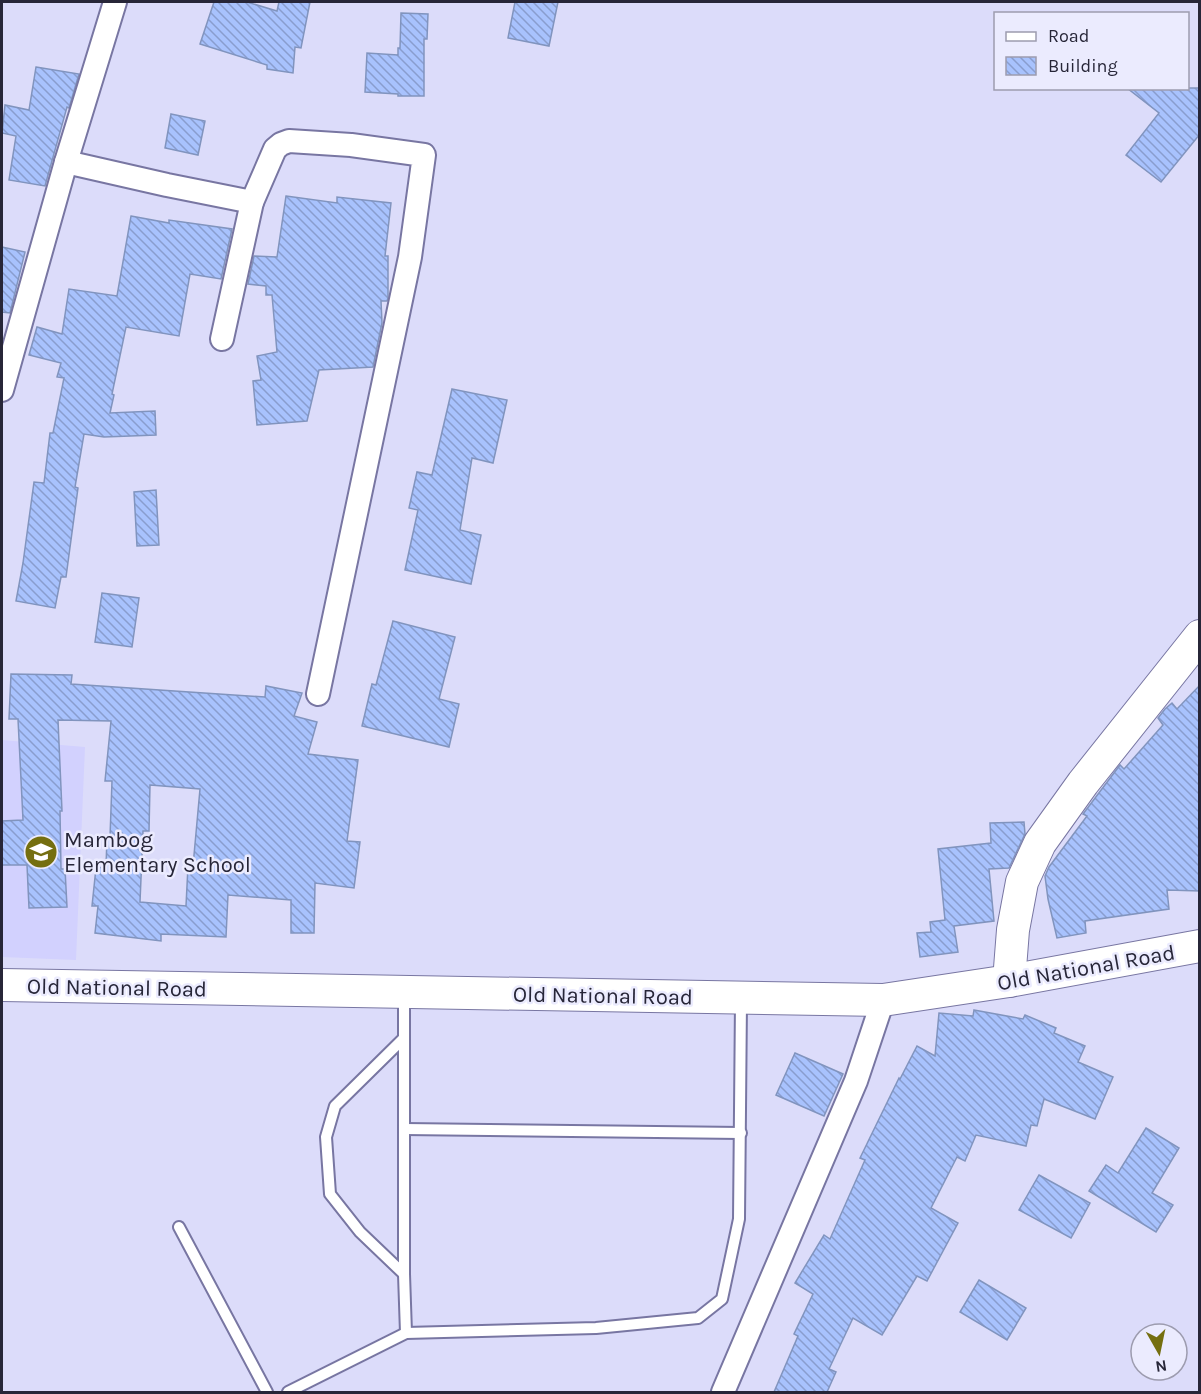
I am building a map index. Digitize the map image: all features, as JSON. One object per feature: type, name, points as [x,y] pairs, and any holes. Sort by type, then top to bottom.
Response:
[{"type":"main road","points":[[1009,981],[1013,930],[1022,882],[1040,843],[1083,783],[1200,636]]},
{"type":"main road","name":"Old National Road","points":[[2,985],[882,1000],[1009,981],[1200,946]]},
{"type":"street","points":[[2,390],[66,162],[115,2]]},
{"type":"street","points":[[222,339],[252,202],[275,149],[289,141],[351,145],[424,155],[410,258],[318,694]]},
{"type":"street","points":[[66,162],[252,202]]},
{"type":"street","points":[[723,1392],[856,1081],[882,1000]]},
{"type":"lane","points":[[404,992],[406,1333]]},
{"type":"lane","points":[[288,1392],[406,1333],[596,1328],[698,1318],[722,1299],[739,1219],[741,998]]},
{"type":"lane","points":[[404,1038],[335,1106],[326,1137],[330,1194],[360,1232],[404,1274]]},
{"type":"lane","points":[[404,1129],[741,1133]]},
{"type":"lane","points":[[178,1227],[267,1392]]},
{"type":"shaded area","name":"Mambog Elementary School","points":[[2,740],[85,747],[76,960],[2,957]]},
{"type":"building","points":[[214,2],[247,2],[277,11],[279,2],[310,2],[301,48],[295,47],[293,73],[267,69],[267,65],[200,44]]},
{"type":"building","points":[[515,2],[558,2],[549,46],[508,38]]},
{"type":"building","points":[[401,13],[428,14],[427,39],[424,39],[424,96],[365,92],[367,53],[398,55]]},
{"type":"building","points":[[36,67],[79,74],[69,108],[67,107],[45,186],[9,180],[16,136],[2,133],[5,105],[29,110]]},
{"type":"building","points":[[1200,88],[1200,134],[1161,182],[1126,155],[1159,113],[1130,90]]},
{"type":"building","points":[[171,114],[205,121],[198,155],[165,148]]},
{"type":"building","points":[[286,196],[337,203],[337,197],[391,203],[385,256],[388,256],[388,298],[387,301],[381,301],[382,323],[373,367],[319,370],[307,421],[257,425],[253,381],[261,380],[257,356],[277,352],[272,295],[266,295],[266,286],[248,284],[254,256],[277,257]]},
{"type":"building","points":[[131,216],[169,223],[169,220],[232,229],[221,279],[190,274],[179,336],[126,327],[110,413],[155,411],[156,435],[104,437],[84,434],[75,487],[78,488],[66,577],[61,577],[55,608],[16,601],[34,482],[44,483],[50,433],[53,433],[64,378],[57,377],[61,363],[29,355],[37,327],[62,334],[69,289],[117,296]]},
{"type":"building","points":[[2,247],[25,252],[10,313],[2,312]]},
{"type":"building","points":[[452,389],[507,400],[493,463],[472,458],[460,530],[481,535],[471,584],[405,570],[418,510],[409,508],[417,472],[432,475]]},
{"type":"building","points":[[156,490],[159,545],[137,546],[134,492]]},
{"type":"building","points":[[102,593],[139,598],[132,647],[95,642]]},
{"type":"building","points":[[393,621],[455,637],[439,699],[459,704],[449,747],[362,726],[372,684],[376,685]]},
{"type":"building","points":[[11,674],[72,675],[71,684],[265,697],[266,686],[302,693],[294,716],[317,722],[308,754],[358,760],[347,841],[360,842],[354,888],[315,883],[314,933],[291,933],[291,900],[228,895],[226,937],[161,934],[161,941],[95,933],[98,906],[92,906],[96,868],[106,867],[107,837],[110,837],[112,781],[105,781],[111,721],[58,720],[62,811],[60,811],[61,869],[65,869],[67,907],[29,908],[27,865],[2,865],[2,821],[23,820],[18,719],[9,719]],"holes":[[[150,785],[200,789],[193,866],[188,866],[186,906],[140,902],[143,831],[149,831]]]},
{"type":"building","points":[[1200,685],[1200,891],[1167,890],[1169,909],[1085,921],[1086,933],[1057,938],[1045,876],[1049,867],[1087,816],[1083,814],[1120,765],[1124,769],[1163,725],[1158,718],[1165,709],[1172,703],[1177,709]]},
{"type":"building","points":[[1024,822],[1025,834],[1009,868],[989,869],[994,921],[954,926],[958,952],[920,957],[917,933],[931,932],[930,922],[945,920],[938,849],[991,843],[990,823]]},
{"type":"building","points":[[974,1010],[1023,1019],[1025,1015],[1056,1028],[1054,1033],[1085,1046],[1078,1062],[1113,1077],[1095,1119],[1044,1099],[1037,1126],[1031,1125],[1026,1146],[976,1135],[965,1161],[957,1157],[931,1208],[958,1223],[927,1281],[917,1276],[882,1335],[853,1318],[829,1369],[836,1372],[827,1392],[774,1392],[798,1336],[794,1334],[813,1294],[795,1283],[824,1235],[830,1239],[865,1160],[860,1158],[899,1078],[917,1046],[935,1056],[939,1013],[973,1016]]},
{"type":"building","points":[[795,1053],[843,1074],[824,1116],[776,1095]]},
{"type":"building","points":[[1146,1128],[1179,1148],[1152,1193],[1173,1205],[1156,1232],[1089,1191],[1106,1165],[1118,1173]]},
{"type":"building","points":[[1039,1175],[1090,1203],[1071,1238],[1019,1210]]},
{"type":"building","points":[[979,1280],[1026,1308],[1007,1340],[960,1312]]},
{"type":"place","name":"Mambog Elementary School","points":[[41,852]]}]
